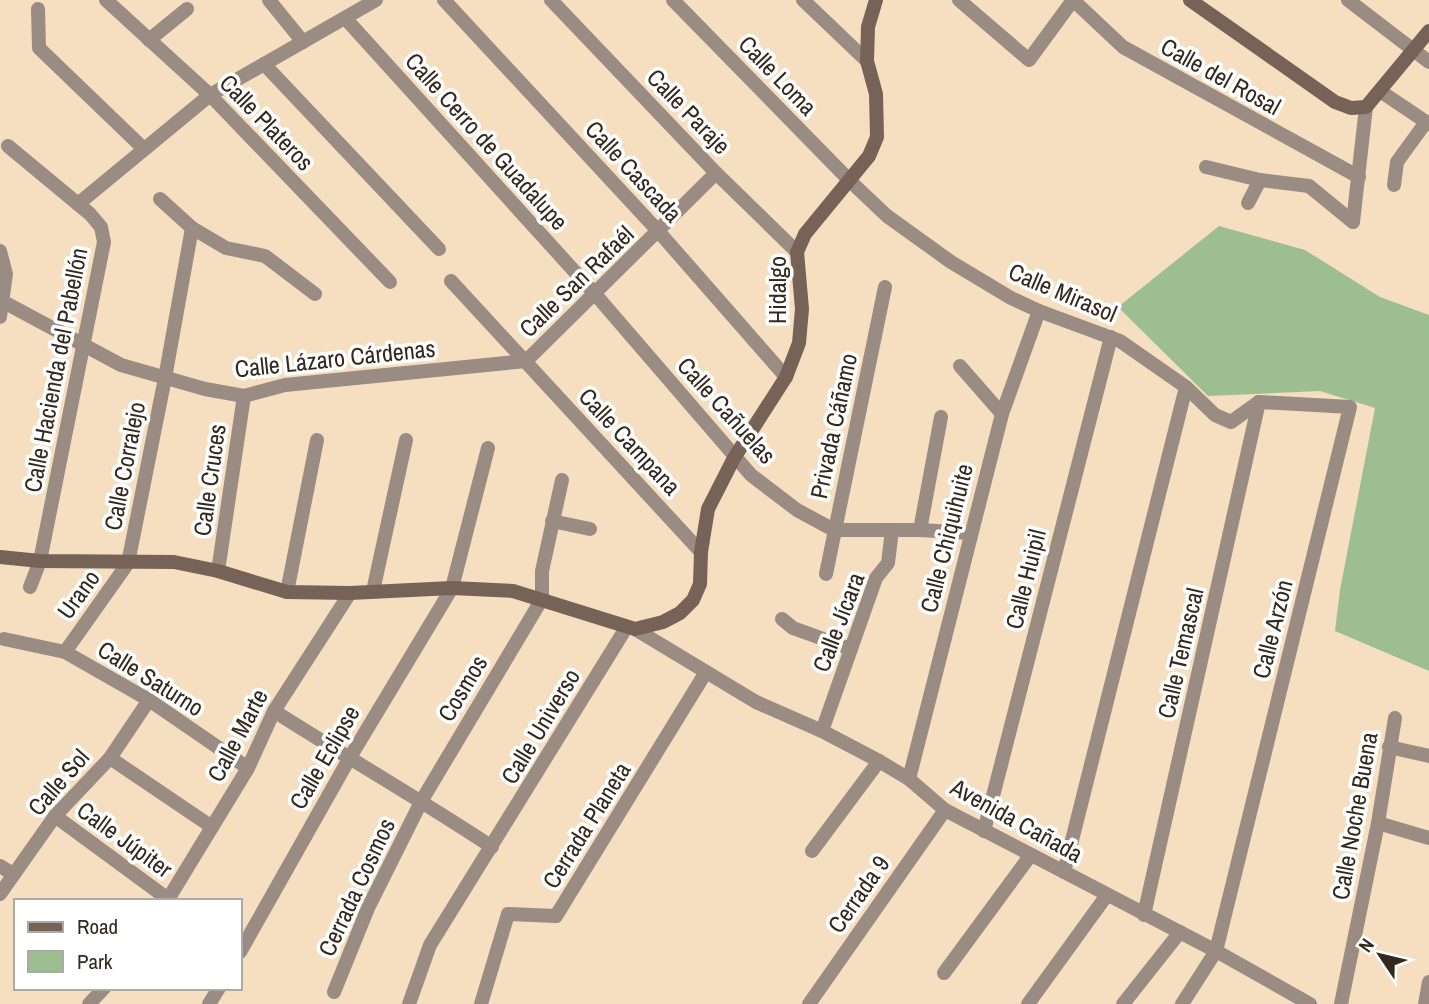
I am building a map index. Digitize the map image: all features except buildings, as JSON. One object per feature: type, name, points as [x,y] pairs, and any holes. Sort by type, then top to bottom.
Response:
[{"type":"street","name":"Calle Plateros","points":[[106,0],[210,95],[390,282]]},
{"type":"street","points":[[269,0],[303,42]]},
{"type":"street","points":[[78,204],[210,95],[376,0]]},
{"type":"street","name":"Calle Cascada","points":[[444,0],[659,232],[786,377]]},
{"type":"street","name":"Calle Paraje","points":[[551,0],[716,173],[796,252]]},
{"type":"street","name":"Calle Loma","points":[[673,0],[850,181]]},
{"type":"street","points":[[803,0],[867,61]]},
{"type":"street","name":"Hidalgo","points":[[630,628],[663,622],[680,613],[693,600],[700,584],[701,551],[708,509],[734,458],[786,377],[799,343],[802,309],[796,252],[804,234],[869,156],[877,137],[876,94],[867,61],[868,27],[876,0]]},
{"type":"street","points":[[959,0],[1029,60],[1073,0]]},
{"type":"street","name":"Calle del Rosal","points":[[1073,0],[1123,47],[1359,177]]},
{"type":"street","points":[[1348,0],[1429,62]]},
{"type":"street","points":[[1194,1],[1335,102],[1351,108],[1366,107]]},
{"type":"street","points":[[38,9],[39,48],[144,149]]},
{"type":"street","points":[[149,40],[187,9]]},
{"type":"street","name":"Calle Cerro de Guadalupe","points":[[345,18],[596,294]]},
{"type":"street","points":[[1206,167],[1260,180],[1309,186],[1353,222],[1366,107],[1429,31]]},
{"type":"street","points":[[264,64],[439,249]]},
{"type":"street","points":[[1380,91],[1427,123],[1397,162],[1394,185]]},
{"type":"street","name":"Calle Hacienda del Pabellón","points":[[8,146],[90,214],[101,228],[104,242],[40,561],[30,587]]},
{"type":"street","name":"Calle San Rafaél","points":[[526,361],[716,173]]},
{"type":"street","points":[[1248,203],[1260,180]]},
{"type":"street","name":"Calle Mirasol","points":[[850,181],[887,216],[951,262],[1011,298],[1120,341],[1185,387],[1215,415],[1231,422],[1259,402]]},
{"type":"street","points":[[160,199],[192,228],[226,248],[265,256],[315,294]]},
{"type":"street","name":"Calle Corralejo","points":[[128,564],[192,228]]},
{"type":"street","points":[[0,251],[6,275],[0,317]]},
{"type":"street","name":"Calle Campana","points":[[451,281],[701,551]]},
{"type":"street","name":"Privada Cáñamo","points":[[826,574],[885,287]]},
{"type":"street","name":"Calle Cañuelas","points":[[596,294],[734,458],[751,475],[797,510],[834,530],[970,533]]},
{"type":"street","name":"Calle Lázaro Cárdenas","points":[[2,300],[121,365],[205,389],[244,396],[285,385],[526,361]]},
{"type":"street","name":"Calle Chiquihuite","points":[[909,779],[1002,414],[1039,311]]},
{"type":"street","name":"Calle Huipil","points":[[984,831],[1111,337]]},
{"type":"street","points":[[960,366],[1002,414]]},
{"type":"street","points":[[1064,872],[1185,387]]},
{"type":"street","name":"Calle Cruces","points":[[218,571],[244,396]]},
{"type":"street","name":"Calle Temascal","points":[[1144,915],[1259,402]]},
{"type":"street","name":"Calle Arzón","points":[[1216,951],[1350,407],[1259,402]]},
{"type":"street","points":[[920,530],[941,417]]},
{"type":"street","points":[[288,592],[317,440]]},
{"type":"street","points":[[373,591],[406,440]]},
{"type":"street","name":"Calle Eclipse","points":[[242,948],[349,759],[452,588],[488,448]]},
{"type":"street","points":[[542,599],[542,570],[562,480]]},
{"type":"street","points":[[552,521],[590,528]]},
{"type":"street","name":"Calle Jícara","points":[[821,731],[876,578],[888,563],[892,530]]},
{"type":"street","points":[[0,557],[128,564],[174,562],[218,571],[288,592],[350,593],[452,588],[513,592],[630,628]]},
{"type":"street","name":"Urano","points":[[65,652],[128,564]]},
{"type":"street","name":"Calle Marte","points":[[169,899],[248,768],[274,710],[350,593]]},
{"type":"street","name":"Cosmos","points":[[422,800],[542,599]]},
{"type":"street","points":[[782,618],[793,628],[851,649]]},
{"type":"street","name":"Avenida Cañada","points":[[630,628],[756,702],[879,761],[909,779],[945,810],[1216,951],[1310,1004]]},
{"type":"street","name":"Calle Universo","points":[[409,1004],[430,945],[630,628]]},
{"type":"street","name":"Calle Saturno","points":[[4,639],[65,652],[149,700],[248,768]]},
{"type":"street","name":"Cerrada Planeta","points":[[481,1004],[508,914],[556,916],[706,673]]},
{"type":"street","name":"Calle Sol","points":[[0,894],[55,816],[110,758],[149,700]]},
{"type":"street","points":[[274,710],[349,759],[422,800],[492,847]]},
{"type":"street","name":"Calle Noche Buena","points":[[1340,1004],[1378,823],[1395,718]]},
{"type":"street","points":[[1390,747],[1429,756]]},
{"type":"street","points":[[110,758],[212,827]]},
{"type":"street","points":[[812,851],[879,761]]},
{"type":"street","name":"Cerrada Cosmos","points":[[334,992],[368,908],[422,800]]},
{"type":"street","name":"Cerrada 9","points":[[809,1004],[945,810]]},
{"type":"street","name":"Calle Júpiter","points":[[55,816],[167,899]]},
{"type":"street","points":[[1378,823],[1429,838]]},
{"type":"street","points":[[944,973],[1030,856]]},
{"type":"street","points":[[0,866],[13,874]]},
{"type":"street","points":[[1028,1004],[1107,895]]},
{"type":"street","points":[[1123,1004],[1180,932]]},
{"type":"street","points":[[1182,1004],[1216,951]]},
{"type":"street","points":[[1425,1004],[1429,982]]},
{"type":"street","points":[[89,1004],[102,990]]},
{"type":"green space","points":[[1219,226],[1305,250],[1380,297],[1429,315],[1429,671],[1335,631],[1340,590],[1375,408],[1320,391],[1208,396],[1118,307]]}]
